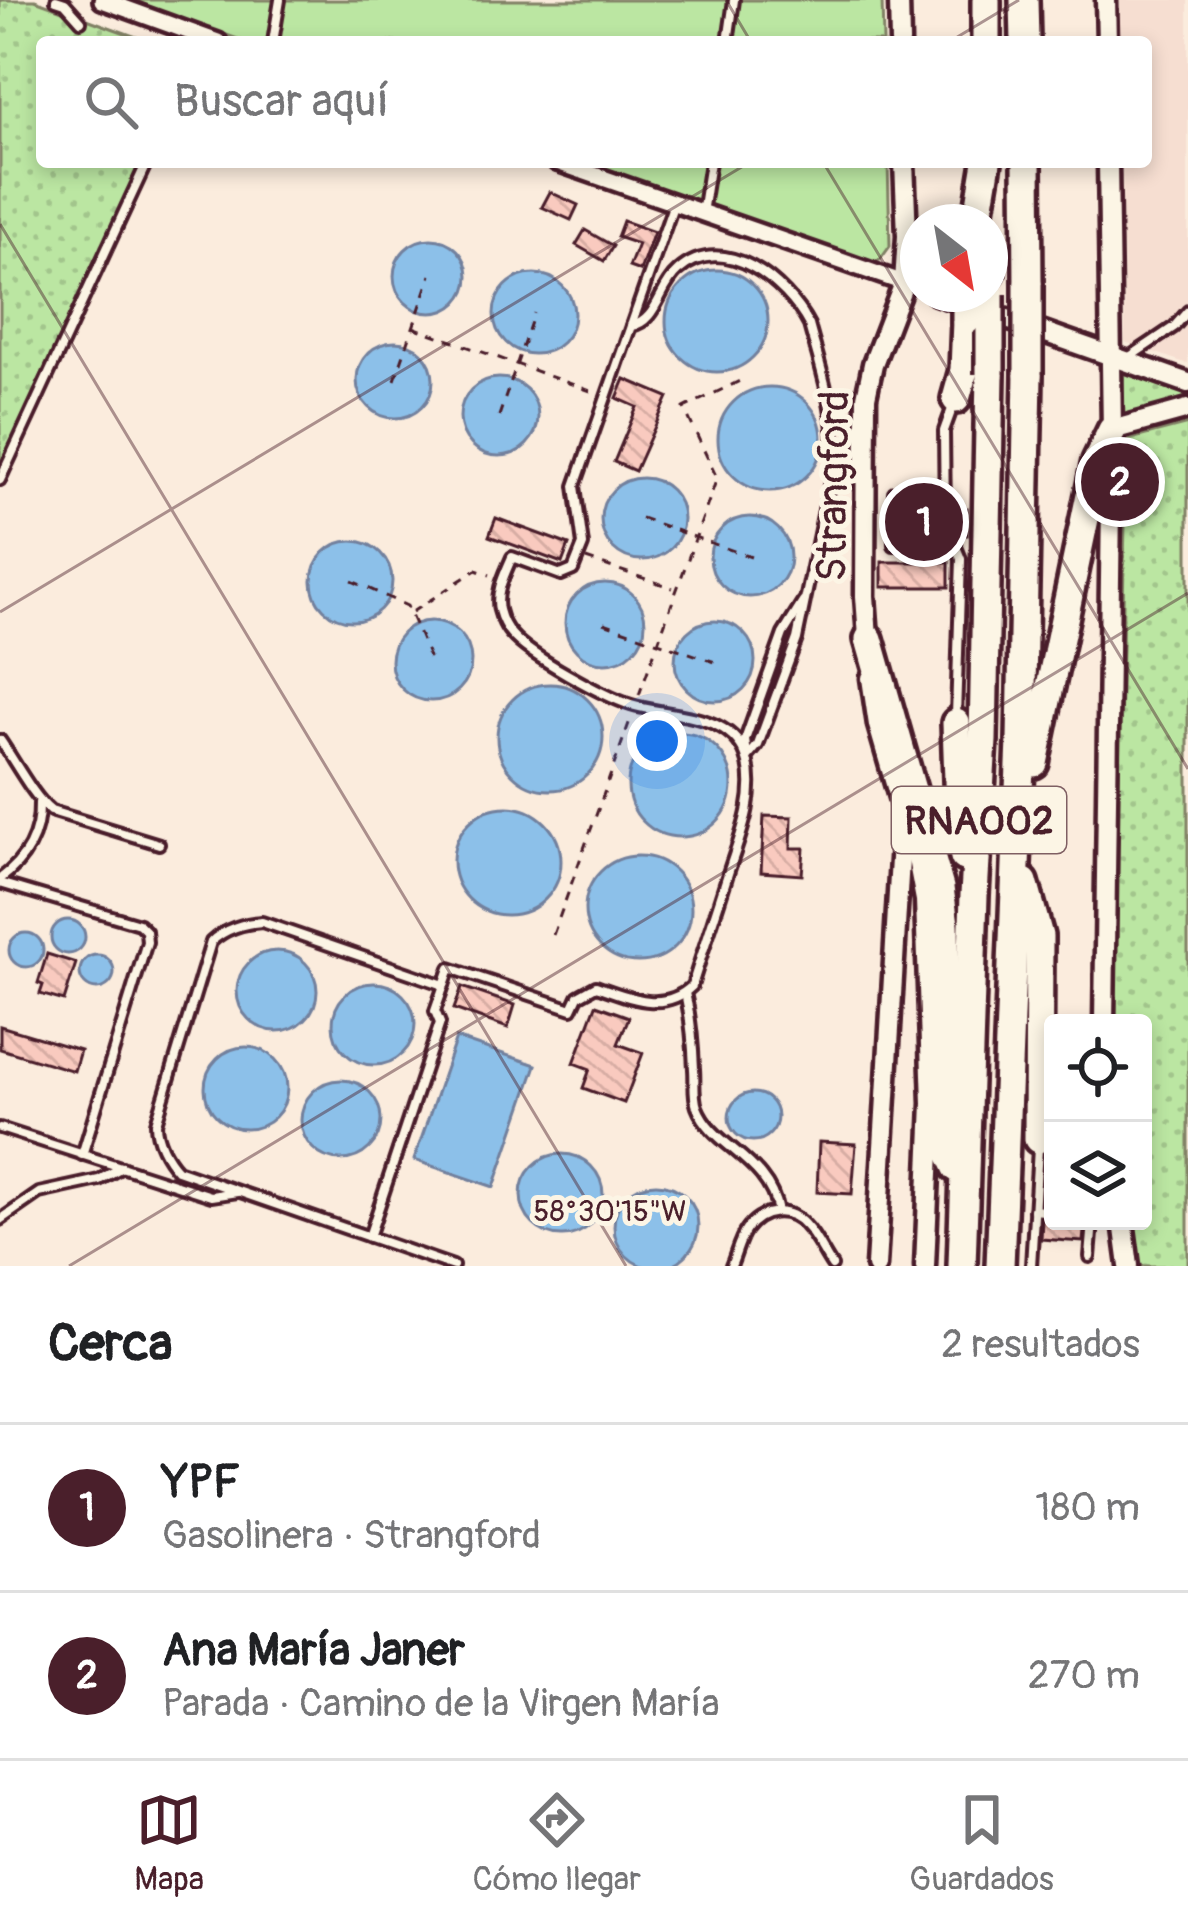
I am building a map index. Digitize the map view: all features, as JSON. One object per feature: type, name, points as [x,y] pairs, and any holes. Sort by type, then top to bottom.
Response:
[{"type":"highway","points":[[986,0],[986,36]]},
{"type":"highway","points":[[1024,0],[1025,36]]},
{"type":"highway","points":[[980,204],[987,168]]},
{"type":"highway","points":[[988,168],[989,204]]},
{"type":"highway","name":"RNA002","points":[[1000,1266],[1018,852],[1028,374],[1027,168]]},
{"type":"highway","points":[[956,399],[964,370],[966,312]]},
{"type":"highway","name":"RNA002","points":[[962,1266],[983,740],[990,312]]},
{"type":"highway","points":[[1038,1139],[1040,936],[1018,852],[1096,461],[1112,430]]},
{"type":"highway","points":[[869,639],[940,888],[945,925],[948,1149],[965,1187]]},
{"type":"highway","points":[[956,723],[960,838],[974,896]]},
{"type":"street","points":[[102,0],[201,36]]},
{"type":"street","points":[[899,0],[900,36]]},
{"type":"street","points":[[1106,0],[1107,36]]},
{"type":"street","points":[[573,168],[900,281]]},
{"type":"street","name":"Strangford","points":[[904,168],[906,204]]},
{"type":"street","points":[[1104,1014],[1112,430],[1118,358],[1108,168]]},
{"type":"street","name":"Strangford","points":[[900,308],[873,364],[866,397],[865,596],[873,703],[918,863],[928,940],[932,1103],[926,1266]]},
{"type":"street","points":[[986,312],[1188,383]]},
{"type":"street","points":[[1112,430],[1188,409]]},
{"type":"street","name":"Strangford","points":[[877,1266],[902,814]]},
{"type":"street","points":[[1124,1230],[1129,1266]]},
{"type":"lane","points":[[56,0],[81,21]]},
{"type":"lane","points":[[274,36],[280,0]]},
{"type":"lane","points":[[729,36],[734,0]]},
{"type":"lane","points":[[0,480],[145,168]]},
{"type":"lane","points":[[702,213],[709,168]]},
{"type":"lane","points":[[369,1237],[440,1023],[435,1011],[450,968],[572,1009],[578,996],[596,986],[649,1003],[685,993],[692,986],[746,816],[747,758],[731,735],[708,721],[612,698],[529,650],[510,633],[497,595],[512,557],[561,575],[573,570],[583,545],[575,486],[674,203]]},
{"type":"lane","points":[[631,326],[649,318],[675,273],[713,256],[734,258],[758,270],[803,314],[809,326],[836,440],[796,639],[758,745],[747,758]]},
{"type":"lane","points":[[1118,358],[1174,327],[1188,311]]},
{"type":"lane","points":[[956,399],[945,424],[944,492],[945,520],[961,559],[956,723]]},
{"type":"lane","points":[[944,492],[894,492],[894,545],[955,545]]},
{"type":"lane","points":[[0,740],[39,802],[32,842],[0,881],[139,923],[146,931],[147,942],[82,1155]]},
{"type":"lane","points":[[39,802],[51,811],[159,844]]},
{"type":"lane","points":[[444,985],[262,922],[219,934],[212,942],[156,1133],[177,1170],[453,1266]]},
{"type":"lane","points":[[685,993],[692,1024],[696,1104],[708,1124],[764,1178],[778,1211]]},
{"type":"lane","points":[[0,1129],[211,1196],[239,1192]]},
{"type":"lane","points":[[1031,1266],[1038,1139]]},
{"type":"lane","points":[[0,1220],[39,1193],[99,1180],[122,1168]]},
{"type":"lane","points":[[1034,1210],[1044,1211]]},
{"type":"lane","points":[[731,1266],[745,1231],[760,1216],[778,1211],[807,1226],[832,1266]]},
{"type":"lane","points":[[1090,1257],[1092,1230]]},
{"type":"path","points":[[395,380],[431,275]]},
{"type":"path","points":[[500,416],[534,314]]},
{"type":"path","points":[[413,327],[606,397]]},
{"type":"path","points":[[553,934],[717,478],[684,408],[746,378]]},
{"type":"path","points":[[641,518],[751,557]]},
{"type":"path","points":[[578,556],[677,589]]},
{"type":"path","points":[[410,613],[476,570],[503,579]]},
{"type":"path","points":[[352,581],[407,606],[431,662]]},
{"type":"path","points":[[604,623],[715,662]]},
{"type":"shaded area","points":[[1120,0],[1188,0],[1188,364],[1125,342],[1122,168],[1152,168],[1152,36],[1120,36]]},
{"type":"green space","points":[[0,0],[35,0],[134,36],[36,36],[36,168],[144,168],[0,480]]},
{"type":"green space","points":[[129,0],[882,0],[883,36],[229,36]]},
{"type":"green space","points":[[603,168],[888,168],[890,246],[880,260],[871,262]]},
{"type":"green space","points":[[1130,372],[1188,390],[1188,401],[1127,416],[1118,410],[1118,382]]},
{"type":"green space","points":[[1188,424],[1188,1266],[1137,1266],[1132,1230],[1152,1230],[1152,1014],[1113,1014],[1127,440]]},
{"type":"water","points":[[431,239],[445,241],[457,250],[466,262],[466,290],[457,302],[445,311],[431,313],[417,311],[405,302],[396,290],[394,276],[396,262],[405,250],[417,241]]},
{"type":"water","points":[[717,270],[736,274],[753,285],[764,302],[768,321],[764,340],[753,357],[736,368],[717,372],[698,368],[681,357],[670,340],[666,321],[670,302],[681,285],[698,274]]},
{"type":"water","points":[[534,274],[562,286],[574,314],[562,342],[534,354],[506,342],[494,314],[506,286]]},
{"type":"water","points":[[395,342],[422,353],[433,380],[422,407],[395,418],[368,407],[357,380],[368,353]]},
{"type":"water","points":[[499,378],[526,390],[538,417],[526,444],[499,456],[472,444],[460,417],[472,390]]},
{"type":"water","points":[[770,387],[790,391],[807,402],[818,419],[822,439],[818,459],[807,476],[790,487],[770,491],[750,487],[733,476],[722,459],[718,439],[722,419],[733,402],[750,391]]},
{"type":"water","points":[[642,478],[671,490],[683,519],[671,548],[642,560],[613,548],[601,519],[613,490]]},
{"type":"water","points":[[750,517],[778,529],[790,557],[778,585],[750,597],[722,585],[710,557],[722,529]]},
{"type":"water","points":[[352,541],[381,552],[392,581],[381,610],[352,621],[323,610],[312,581],[323,552]]},
{"type":"water","points":[[605,583],[634,594],[645,623],[634,652],[605,663],[576,652],[565,623],[576,594]]},
{"type":"water","points":[[431,621],[460,632],[471,661],[460,690],[431,701],[402,690],[391,661],[402,632]]},
{"type":"water","points":[[715,621],[744,632],[755,661],[744,690],[715,701],[686,690],[675,661],[686,632]]},
{"type":"water","points":[[550,684],[570,688],[588,699],[599,717],[603,737],[599,757],[588,775],[570,786],[550,790],[530,786],[512,775],[501,757],[497,737],[501,717],[512,699],[530,688]]},
{"type":"water","points":[[680,733],[700,737],[717,748],[728,765],[732,785],[728,805],[717,822],[700,833],[680,837],[660,833],[643,822],[632,805],[628,785],[632,765],[643,748],[660,737]]},
{"type":"water","points":[[507,807],[545,823],[561,861],[545,899],[507,915],[469,899],[453,861],[469,823]]},
{"type":"water","points":[[638,856],[658,860],[676,871],[687,889],[691,909],[687,929],[676,947],[658,958],[638,962],[618,958],[600,947],[589,929],[585,909],[589,889],[600,871],[618,860]]},
{"type":"water","points":[[68,920],[80,925],[85,937],[80,949],[68,954],[56,949],[51,937],[56,925]]},
{"type":"water","points":[[26,933],[38,938],[43,950],[38,962],[26,967],[14,962],[9,950],[14,938]]},
{"type":"water","points":[[277,951],[306,962],[317,991],[306,1020],[277,1031],[248,1020],[237,991],[248,962]]},
{"type":"water","points":[[97,955],[109,960],[114,972],[109,984],[97,989],[85,984],[80,972],[85,960]]},
{"type":"water","points":[[374,983],[403,995],[415,1024],[403,1053],[374,1065],[345,1053],[333,1024],[345,995]]},
{"type":"water","points":[[456,1038],[536,1065],[494,1187],[414,1160]]},
{"type":"water","points":[[246,1047],[275,1059],[287,1088],[275,1117],[246,1129],[217,1117],[205,1088],[217,1059]]},
{"type":"water","points":[[341,1080],[370,1091],[381,1120],[370,1149],[341,1160],[312,1149],[301,1120],[312,1091]]},
{"type":"water","points":[[753,1093],[770,1100],[777,1117],[770,1134],[753,1141],[736,1134],[729,1117],[736,1100]]},
{"type":"water","points":[[562,1154],[591,1166],[603,1195],[591,1224],[562,1236],[533,1224],[521,1195],[533,1166]]},
{"type":"water","points":[[656,1184],[672,1188],[694,1210],[698,1226],[694,1242],[672,1264],[640,1264],[618,1242],[614,1226],[618,1210],[640,1188]]},
{"type":"building","points":[[550,192],[578,205],[571,220],[542,207]]},
{"type":"building","points":[[623,221],[654,232],[640,271],[629,267],[638,244],[617,237]]},
{"type":"building","points":[[585,230],[613,246],[604,261],[576,245]]},
{"type":"building","points":[[625,379],[668,397],[635,471],[614,462],[637,407],[617,398]]},
{"type":"building","points":[[967,508],[967,535],[960,535],[953,509]]},
{"type":"building","points":[[902,509],[937,509],[941,537],[902,535]]},
{"type":"building","points":[[496,518],[569,545],[562,563],[489,536]]},
{"type":"building","points":[[925,553],[941,553],[941,562],[949,562],[949,587],[882,587],[882,562],[925,562]]},
{"type":"building","points":[[764,816],[792,817],[791,848],[804,848],[802,875],[761,872]]},
{"type":"building","points":[[47,954],[76,963],[64,1001],[40,994],[43,985],[38,983]]},
{"type":"building","points":[[462,987],[515,1005],[508,1028],[454,1009]]},
{"type":"building","points":[[596,1005],[629,1017],[618,1044],[643,1053],[624,1103],[583,1088],[590,1069],[574,1063]]},
{"type":"building","points":[[0,1026],[80,1050],[74,1071],[0,1049]]},
{"type":"building","points":[[819,1142],[856,1144],[852,1194],[817,1192]]},
{"type":"building","points":[[1042,1219],[1044,1230],[1084,1230],[1083,1242],[1041,1239]]},
{"type":"place","name":"Ana María Janer","points":[[1120,482]]},
{"type":"place","name":"YPF","points":[[924,522]]}]
